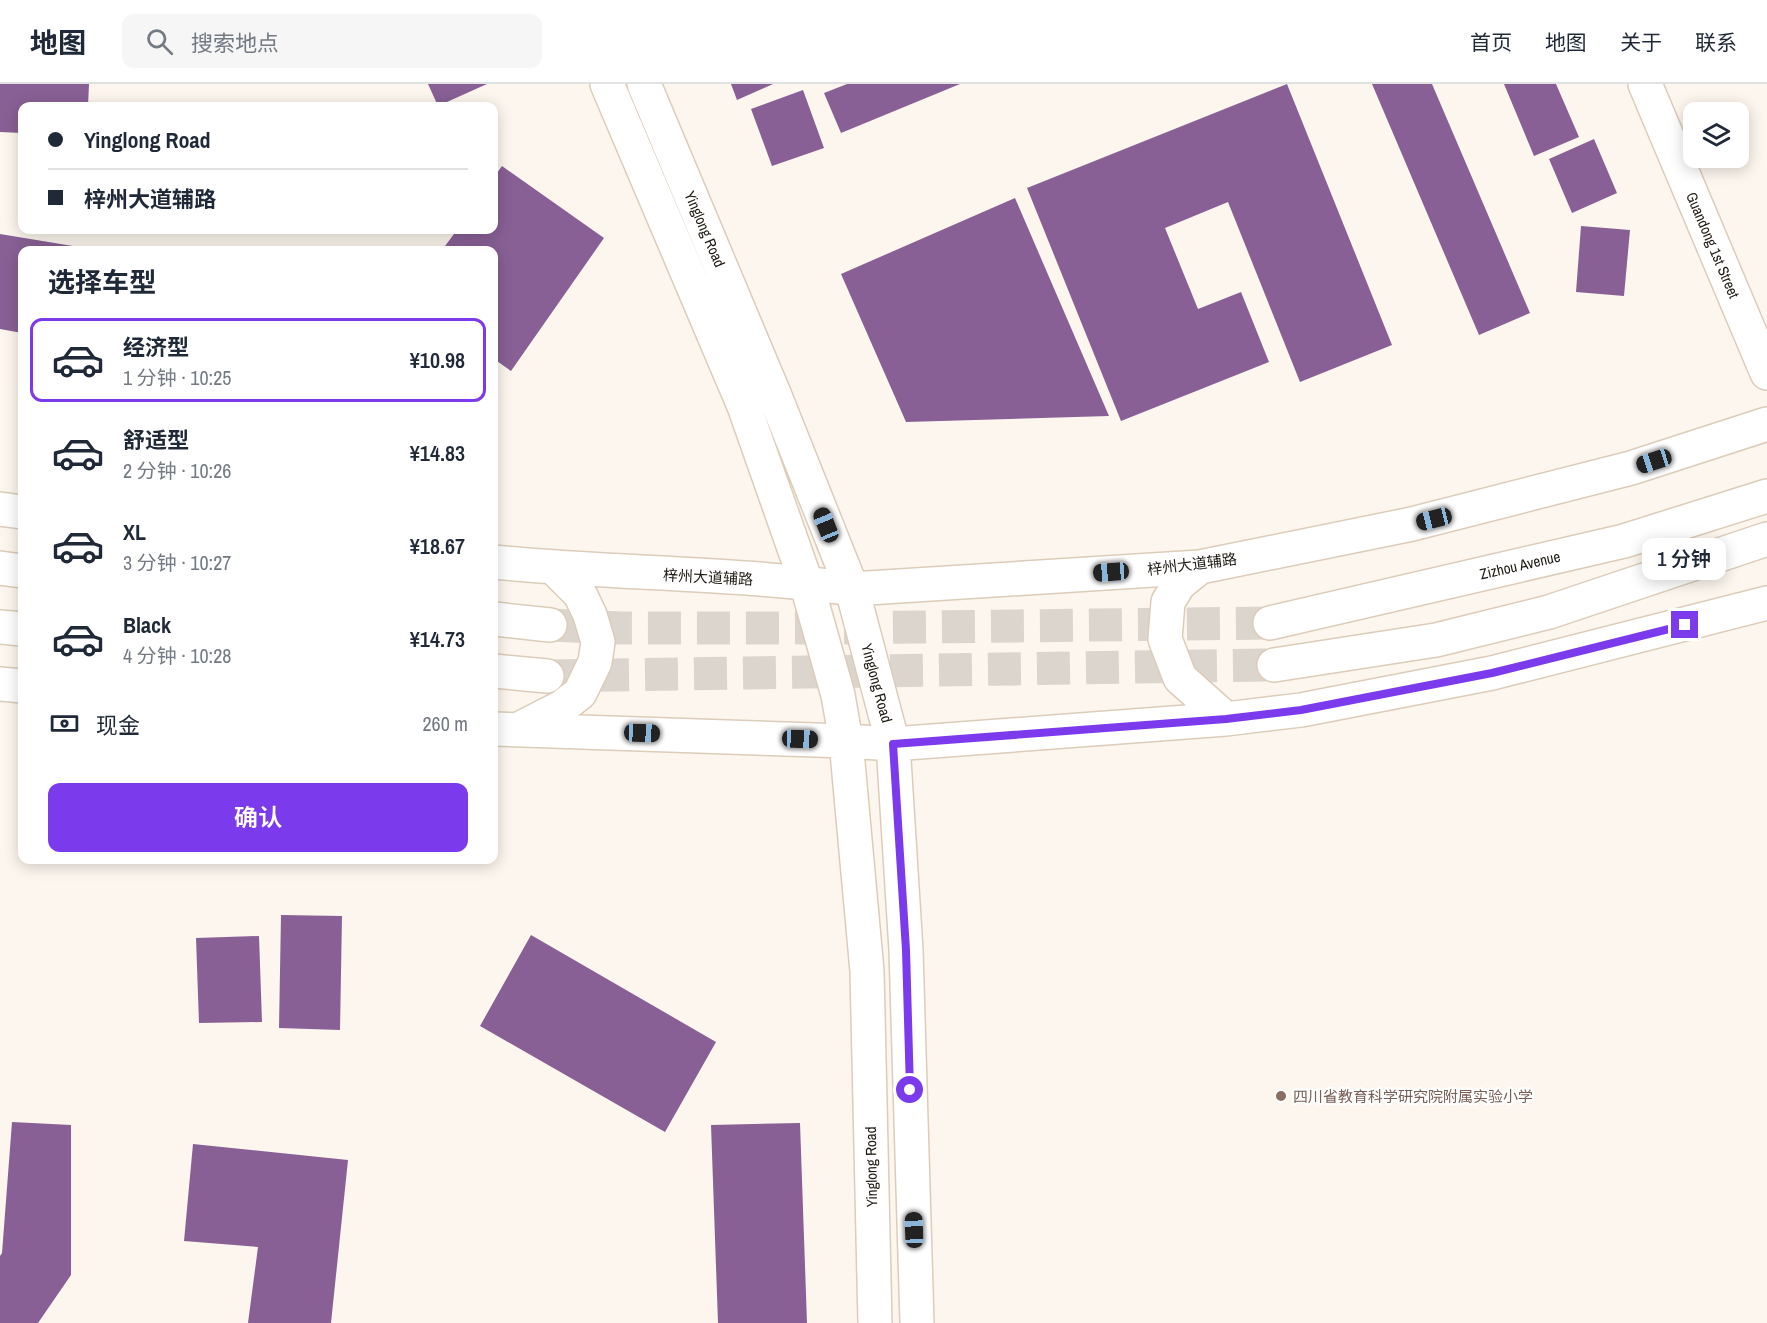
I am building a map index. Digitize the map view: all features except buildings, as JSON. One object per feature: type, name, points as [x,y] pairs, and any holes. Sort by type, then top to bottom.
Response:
[{"type":"main road","name":"Yinglong Road","points":[[607,84],[744,406],[806,582],[838,695],[846,741],[867,971],[874,1323]]},
{"type":"main road","name":"Yinglong Road","points":[[644,84],[775,396],[852,589],[893,744],[906,950],[917,1323]]},
{"type":"main road","name":"Guandong 1st Street","points":[[1645,84],[1767,373]]},
{"type":"main road","name":"梓州大道辅路","points":[[498,562],[554,568],[806,582],[852,589],[1200,567],[1412,524],[1631,468],[1767,424]]},
{"type":"main road","name":"Zizhou Avenue","points":[[1270,623],[1624,541],[1767,496]]},
{"type":"main road","points":[[0,509],[18,511]]},
{"type":"main road","points":[[1274,665],[1436,640],[1550,612],[1767,539]]},
{"type":"main road","points":[[1200,567],[1179,584],[1168,602],[1165,639],[1180,678],[1226,719]]},
{"type":"main road","points":[[0,568],[18,570]]},
{"type":"main road","points":[[506,729],[562,707],[580,693],[595,662],[598,642],[590,615],[580,594],[554,568]]},
{"type":"main road","points":[[506,729],[893,744],[1226,719],[1301,710],[1492,673],[1767,603]]},
{"type":"main road","points":[[498,619],[550,625]]},
{"type":"main road","points":[[0,627],[18,629]]},
{"type":"main road","points":[[498,671],[547,676]]},
{"type":"main road","points":[[0,684],[18,686]]},
{"type":"tunnel","points":[[550,625],[621,628],[836,628],[1270,623]]},
{"type":"tunnel","points":[[547,676],[1274,665]]},
{"type":"place","name":"四川省教育科学研究院附属实验小学","points":[[1281,1096]]},
{"type":"route","points":[[910,1090],[906,950],[893,744],[1226,719],[1301,710],[1492,673],[1685,625]]}]
